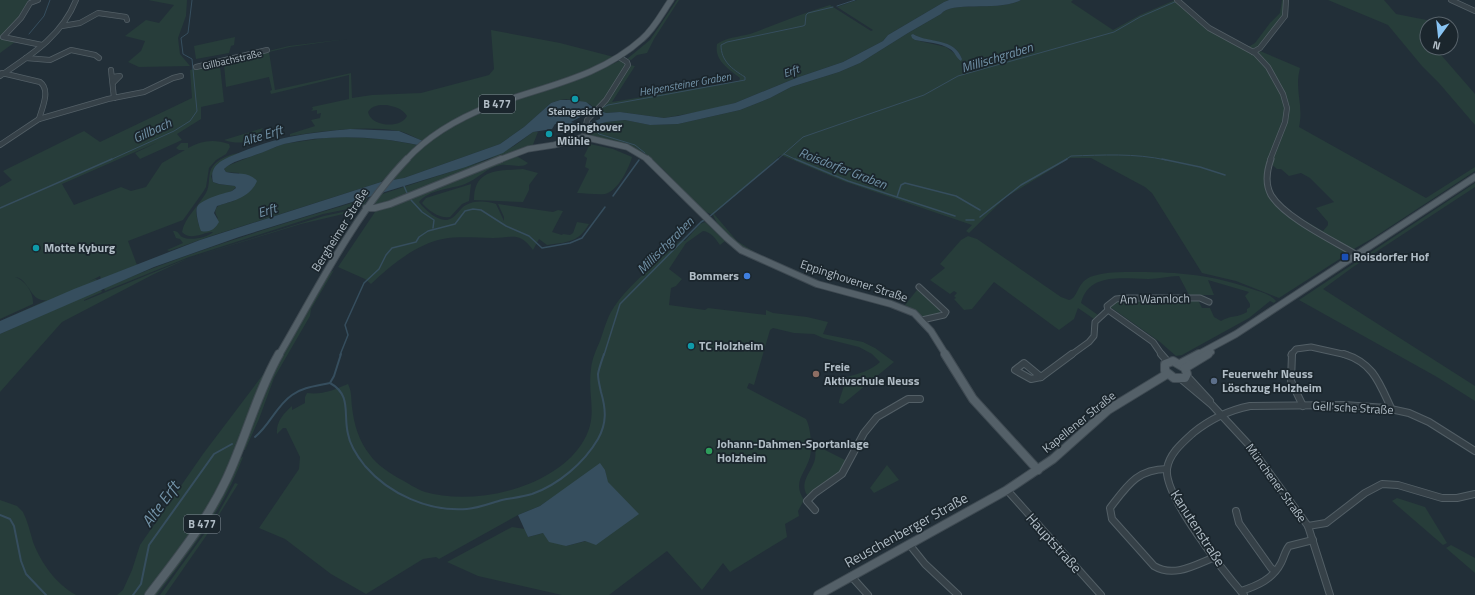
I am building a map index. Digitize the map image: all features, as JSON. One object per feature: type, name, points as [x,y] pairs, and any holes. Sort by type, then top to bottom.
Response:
[{"type":"main road","name":"Bergheimer Straße","points":[[149,595],[201,525],[215,503],[228,475],[266,378],[366,208],[389,177],[409,156],[431,138],[464,117],[496,104],[585,75],[619,57],[646,35],[671,0]]},
{"type":"main road","points":[[366,208],[375,208],[390,204],[519,152],[554,145],[584,134]]},
{"type":"main road","name":"Eppinghovener Straße","points":[[584,134],[619,144],[642,154],[661,170],[737,248],[817,284],[900,307],[914,313],[922,320],[934,335],[973,399],[1038,470]]},
{"type":"main road","points":[[1183,366],[1224,344],[1228,339],[1475,177]]},
{"type":"main road","points":[[1173,361],[1183,366],[1184,378],[1174,378],[1167,374],[1164,367],[1168,362],[1173,361]]},
{"type":"main road","name":"Kapellener Straße","points":[[1007,490],[1053,459],[1108,410],[1167,374]]},
{"type":"main road","name":"Reuschenberger Straße","points":[[818,595],[1007,490]]},
{"type":"street","points":[[38,0],[30,3],[21,18],[3,37],[42,45]]},
{"type":"street","points":[[0,76],[2,73],[26,58],[62,26],[73,9],[76,0]]},
{"type":"street","points":[[1253,52],[1260,48],[1285,16],[1286,0]]},
{"type":"street","points":[[1451,0],[1475,11]]},
{"type":"street","points":[[1178,1],[1208,28],[1253,52],[1264,62],[1282,93],[1287,107],[1286,115],[1268,171],[1270,192],[1278,203],[1291,214],[1357,255]]},
{"type":"street","points":[[62,26],[80,23],[98,13],[126,17],[127,20]]},
{"type":"street","points":[[26,58],[50,60],[72,50],[95,55],[99,58]]},
{"type":"street","name":"Gillbachstraße","points":[[196,67],[267,50]]},
{"type":"street","points":[[584,134],[586,122],[606,100],[628,65],[627,62],[619,57]]},
{"type":"street","points":[[111,70],[114,98]]},
{"type":"street","points":[[2,73],[40,82],[44,85],[46,91],[39,119]]},
{"type":"street","points":[[112,76],[120,76],[113,83]]},
{"type":"street","points":[[0,145],[39,119],[114,98],[144,92],[175,77],[181,76]]},
{"type":"street","points":[[919,287],[946,312],[944,315],[922,320]]},
{"type":"street","name":"Am Wannloch","points":[[1042,377],[1091,340],[1094,336],[1095,322],[1108,310],[1108,305],[1116,299],[1200,298],[1209,302]]},
{"type":"street","name":"Am Wannloch","points":[[1108,310],[1153,342],[1168,362]]},
{"type":"street","points":[[1303,406],[1291,381],[1291,355],[1296,349],[1306,347],[1341,353],[1362,362],[1376,375],[1391,408]]},
{"type":"street","name":"Münchener Straße","points":[[1184,378],[1222,415],[1272,475],[1308,526],[1330,595]]},
{"type":"street","points":[[814,510],[807,501],[815,493],[842,474],[864,434],[877,418],[908,399],[920,399]]},
{"type":"street","name":"Gell'sche Straße","points":[[1222,415],[1250,406],[1365,406],[1391,408],[1414,415],[1429,422],[1461,440],[1475,451]]},
{"type":"street","points":[[1215,557],[1177,570],[1167,572],[1161,570],[1154,566],[1111,516],[1110,508],[1134,477],[1159,468],[1167,469],[1170,457],[1179,445],[1189,436],[1222,415]]},
{"type":"street","name":"Kanutenstraße","points":[[1167,469],[1170,488],[1180,506],[1242,593],[1268,579],[1280,564],[1289,546],[1313,540]]},
{"type":"street","points":[[1308,526],[1326,523],[1365,493],[1382,484],[1398,485],[1442,498],[1457,498],[1475,494]]},
{"type":"street","name":"Hauptstraße","points":[[1007,490],[1101,595]]},
{"type":"street","points":[[1236,511],[1239,523],[1271,568],[1275,571]]},
{"type":"street","points":[[909,544],[924,564],[958,595]]},
{"type":"street","points":[[851,576],[868,595]]},
{"type":"green space","points":[[0,0],[28,0],[24,11],[1,37],[1,39],[15,42],[0,53]]},
{"type":"green space","points":[[148,0],[187,0],[186,16],[178,38],[180,54],[190,66],[139,67],[128,62],[141,51],[145,41],[125,36],[146,20],[159,23],[174,5]]},
{"type":"green space","points":[[677,0],[679,0],[654,39],[647,53],[637,55],[631,60],[627,59],[650,40]]},
{"type":"green space","points":[[857,0],[949,0],[888,35],[883,41],[843,62],[796,78],[735,103],[709,110],[664,118],[620,112],[606,113],[598,110],[630,65],[635,66],[612,102],[739,81],[740,78],[727,68],[720,60],[717,44],[725,40],[750,34],[830,5],[871,31],[873,30],[837,7]]},
{"type":"green space","points":[[1021,0],[1073,0],[1071,2],[1113,30],[1140,15],[1175,0],[1199,22],[1247,49],[1263,62],[1282,96],[1285,112],[1268,163],[1266,186],[1286,212],[1286,215],[1294,217],[1349,253],[1279,298],[1236,281],[1202,273],[1152,193],[1145,187],[1091,158],[1070,158],[1006,197],[969,233],[966,231],[972,225],[843,181],[781,155],[714,214],[737,241],[753,251],[751,253],[742,248],[719,227],[713,215],[703,211],[663,169],[644,153],[634,148],[590,136],[588,134],[589,130],[593,126],[606,122],[625,120],[650,125],[678,124],[740,110],[770,98],[791,87],[839,72],[860,63],[947,10],[1011,3]],"holes":[[[913,34],[941,42],[953,47],[962,59],[946,47],[915,40]]]},
{"type":"green space","points":[[1282,0],[1285,0],[1285,13],[1260,47],[1252,49],[1247,46],[1255,43],[1270,23],[1280,13]]},
{"type":"green space","points":[[1328,0],[1384,0],[1396,14],[1419,19],[1419,56],[1442,56],[1475,94],[1475,125],[1439,83],[1422,66],[1388,25]]},
{"type":"green space","points":[[491,30],[560,43],[614,57],[593,70],[495,103],[423,141],[401,132],[385,129],[344,129],[290,136],[290,134],[315,126],[311,120],[320,118],[321,113],[317,114],[317,110],[311,111],[313,109],[312,107],[349,99],[349,75],[271,94],[270,91],[272,90],[269,77],[226,87],[224,64],[227,61],[289,46],[347,39],[290,47],[269,52],[275,90],[351,73],[352,98],[372,95],[421,93],[489,75],[494,69]],"holes":[[[387,105],[398,108],[407,116],[399,123],[393,124],[380,123],[370,117],[368,112],[372,108]]]},
{"type":"green space","points":[[235,37],[234,45],[231,46],[229,53],[196,59],[194,46]]},
{"type":"green space","points":[[1257,51],[1300,68],[1298,76],[1300,111],[1299,127],[1426,198],[1475,167],[1475,171],[1373,238],[1352,250],[1299,217],[1323,231],[1328,225],[1328,222],[1316,208],[1334,202],[1310,178],[1301,173],[1289,176],[1281,169],[1277,169],[1271,164],[1286,126],[1289,104]]},
{"type":"green space","points":[[619,61],[624,61],[626,65],[605,97],[595,109],[590,104],[566,99],[551,103],[524,127],[500,144],[404,178],[388,181],[423,147],[443,131],[485,110],[574,81]]},
{"type":"green space","points":[[215,64],[220,66],[224,102],[201,107],[201,119],[177,134],[182,140],[140,159],[135,153],[158,142],[62,184],[74,205],[121,187],[131,191],[146,187],[162,163],[185,150],[179,150],[176,148],[181,143],[188,143],[188,148],[198,143],[208,141],[218,141],[229,144],[230,147],[226,154],[216,160],[209,168],[206,187],[183,220],[128,241],[137,265],[101,279],[100,276],[88,282],[95,279],[98,280],[0,321],[47,300],[37,298],[33,295],[24,282],[15,277],[22,281],[30,291],[33,304],[0,319],[0,187],[12,180],[3,171],[84,131],[100,142],[192,98],[190,70]]},
{"type":"green space","points":[[263,128],[260,133],[264,135],[263,137],[239,143],[224,140]]},
{"type":"green space","points":[[533,132],[538,132],[532,147],[410,195],[377,205],[374,203],[379,195],[487,160],[514,146]]},
{"type":"green space","points":[[345,137],[383,139],[418,145],[381,182],[208,237],[169,251],[167,250],[183,243],[180,239],[176,238],[173,231],[177,232],[182,237],[189,239],[203,237],[213,232],[190,236],[182,232],[183,227],[189,217],[206,193],[211,169],[218,161],[229,155],[240,153],[227,158],[211,176],[213,182],[236,187],[232,191],[210,199],[197,206],[196,213],[199,226],[218,218],[215,210],[216,208],[222,204],[234,201],[239,173],[226,172],[224,169],[227,166],[283,144],[324,138]]},
{"type":"green space","points":[[590,144],[613,149],[632,157],[626,173],[618,184],[610,192],[605,194],[577,193],[589,169],[585,167],[587,158],[584,156]]},
{"type":"green space","points":[[515,155],[528,163],[523,166],[496,166],[470,182],[429,194],[419,202],[437,218],[446,220],[452,218],[469,203],[477,202],[489,202],[496,204],[504,221],[504,217],[498,204],[553,212],[558,210],[563,211],[552,232],[562,235],[570,235],[573,233],[577,222],[589,224],[581,235],[571,240],[547,245],[539,239],[533,250],[524,240],[515,237],[462,237],[443,239],[413,251],[386,270],[371,284],[365,279],[338,267],[377,209]]},
{"type":"green space","points":[[523,169],[538,173],[529,185],[529,190],[523,202],[474,200],[478,182],[483,177],[497,171]]},
{"type":"green space","points":[[1475,183],[1475,187],[1353,267],[1323,289],[1475,386],[1475,401],[1437,377],[1299,300]]},
{"type":"green space","points":[[471,184],[469,201],[462,204],[450,217],[442,217],[435,214],[422,203],[426,198]]},
{"type":"green space","points":[[368,198],[363,206],[323,214],[189,257],[105,291],[104,288],[202,250]]},
{"type":"green space","points":[[357,209],[356,211],[301,224],[189,258],[324,216]]},
{"type":"green space","points":[[705,222],[725,241],[720,245],[711,234],[703,231],[686,243],[669,269],[682,279],[676,286],[671,288],[669,305],[705,310],[708,308],[766,315],[766,310],[773,313],[807,317],[828,322],[823,334],[863,342],[875,348],[894,362],[843,404],[839,403],[847,377],[869,369],[880,362],[872,354],[859,347],[823,338],[814,334],[794,333],[773,328],[770,330],[754,385],[749,383],[747,388],[806,419],[811,438],[810,457],[799,483],[799,488],[804,500],[798,511],[799,516],[785,524],[787,537],[730,572],[723,563],[702,590],[667,551],[609,595],[562,595],[478,576],[447,562],[512,527],[525,529],[528,537],[543,533],[566,546],[586,541],[591,543],[638,514],[607,482],[605,470],[565,489],[540,506],[518,515],[439,559],[436,557],[423,559],[366,594],[331,574],[285,539],[259,528],[299,469],[300,457],[286,428],[283,428],[277,434],[281,418],[292,406],[292,410],[305,403],[307,393],[323,393],[348,384],[351,393],[356,426],[366,450],[376,462],[415,488],[444,496],[465,497],[488,495],[531,483],[551,473],[568,460],[581,445],[587,435],[590,426],[592,408],[590,380],[594,355],[612,311],[620,298],[645,272],[680,241],[685,241],[700,224]]},
{"type":"green space","points":[[968,236],[977,239],[1061,297],[1069,300],[1075,296],[1087,278],[1104,273],[1127,272],[1168,273],[1210,277],[1262,292],[1272,297],[1276,301],[1274,303],[1270,301],[1249,318],[1182,355],[1176,356],[1160,342],[1109,306],[1115,302],[1123,300],[1198,300],[1202,308],[1210,308],[1214,317],[1221,321],[1247,312],[1250,304],[1245,296],[1249,292],[1208,280],[1214,295],[1189,295],[1179,276],[1152,279],[1108,279],[1091,286],[1085,293],[1081,303],[1098,315],[1094,319],[1078,308],[1074,319],[1059,330],[994,282],[972,309],[964,310],[954,299],[956,298],[954,296],[957,293],[954,291],[950,294],[930,280],[945,268],[940,264],[961,240]]},
{"type":"green space","points":[[189,258],[154,274],[62,322],[0,392],[0,334],[101,289],[102,292],[84,301]]},
{"type":"green space","points":[[334,270],[311,309],[310,316],[274,378],[259,419],[245,450],[242,450],[276,365],[330,273]]},
{"type":"green space","points":[[917,290],[941,307],[939,314],[925,318],[905,305]]},
{"type":"green space","points":[[265,372],[218,491],[185,542],[144,595],[117,595],[123,590],[132,570],[140,545],[203,454]]},
{"type":"green space","points":[[815,445],[847,461],[841,473],[807,495],[804,485],[815,459]]},
{"type":"green space","points":[[243,457],[226,494],[205,529],[157,595],[153,595],[240,458]]},
{"type":"green space","points":[[887,465],[899,480],[874,493],[870,488]]},
{"type":"green space","points":[[235,483],[238,484],[206,536],[165,595],[160,595],[215,519]]},
{"type":"green space","points":[[1397,498],[1425,507],[1447,543],[1443,545],[1392,501]]},
{"type":"green space","points":[[0,500],[17,506],[23,512],[40,558],[56,579],[76,595],[0,595]]},
{"type":"green space","points":[[1451,545],[1475,558],[1475,573],[1446,548]]},
{"type":"water","points":[[949,0],[1021,0],[1000,5],[965,7],[947,10],[860,63],[839,72],[791,87],[770,98],[740,110],[678,124],[650,125],[625,120],[606,122],[593,126],[589,130],[582,130],[562,123],[555,124],[552,129],[533,132],[503,153],[466,167],[239,237],[154,267],[0,334],[0,321],[74,289],[200,240],[381,182],[404,178],[500,144],[524,127],[551,103],[560,100],[572,100],[586,102],[595,109],[606,113],[620,112],[664,118],[735,103],[796,78],[843,62],[883,41],[888,35]],"holes":[[[588,113],[600,115],[600,119],[586,124],[571,122]]]},
{"type":"water","points":[[913,34],[953,47],[962,59],[961,61],[950,49],[938,44],[915,40],[911,35]]},
{"type":"water","points":[[350,129],[399,131],[423,141],[418,145],[368,138],[351,137],[317,139],[284,144],[235,162],[224,169],[226,172],[247,175],[257,181],[254,187],[245,195],[217,206],[214,213],[219,222],[210,231],[201,231],[197,215],[197,207],[199,204],[236,188],[235,186],[213,182],[213,170],[220,162],[269,142],[307,134]]},
{"type":"water","points":[[600,463],[605,470],[608,482],[639,514],[596,545],[585,541],[566,546],[549,542],[543,533],[528,537],[518,515],[540,506]]},
{"type":"waterway","points":[[29,34],[44,16],[50,0]]},
{"type":"waterway","name":"Gillbach","points":[[110,160],[174,131],[190,121],[197,111],[192,59],[183,54],[181,38],[188,33],[192,0]]},
{"type":"waterway","name":"Helpensteiner Graben","points":[[837,6],[855,0]]},
{"type":"waterway","name":"Millischgraben","points":[[777,160],[803,137],[924,95],[958,76],[1114,32],[1140,17],[1177,1]]},
{"type":"waterway","name":"Helpensteiner Graben","points":[[604,107],[608,105],[745,80],[745,77],[732,68],[725,60],[721,51],[721,45],[727,42],[803,26],[805,25],[806,15],[808,13],[833,7]]},
{"type":"waterway","points":[[591,126],[599,134],[635,145],[645,153]]},
{"type":"waterway","name":"Roisdorfer Graben","points":[[784,154],[797,160]]},
{"type":"waterway","name":"Roisdorfer Graben","points":[[1065,160],[1071,156],[1107,155],[1142,156],[1166,160]]},
{"type":"waterway","name":"Gillbach","points":[[0,208],[112,159]]},
{"type":"waterway","name":"Millischgraben","points":[[709,217],[778,159]]},
{"type":"waterway","name":"Roisdorfer Graben","points":[[795,159],[848,181],[955,216]]},
{"type":"waterway","name":"Roisdorfer Graben","points":[[980,217],[1021,185],[1067,159]]},
{"type":"waterway","name":"Roisdorfer Graben","points":[[1162,159],[1200,167],[1225,175]]},
{"type":"waterway","points":[[613,196],[639,160]]},
{"type":"waterway","name":"Roisdorfer Graben","points":[[897,197],[901,185],[905,183],[956,196],[980,210]]},
{"type":"waterway","points":[[404,186],[407,193]]},
{"type":"waterway","points":[[411,200],[422,212],[434,220],[433,228]]},
{"type":"waterway","points":[[340,355],[348,335],[345,325],[364,283],[379,269],[386,255],[392,248],[416,242],[419,237],[428,231],[455,224],[465,211],[473,209],[481,210],[506,226],[529,236],[542,248],[570,243],[582,238],[605,207]]},
{"type":"waterway","name":"Millischgraben","points":[[604,355],[620,304],[701,222],[706,219]]},
{"type":"waterway","name":"Roisdorfer Graben","points":[[966,220],[974,220]]},
{"type":"waterway","points":[[330,383],[334,376],[341,354]]},
{"type":"waterway","name":"Millischgraben","points":[[330,383],[337,388],[344,399],[347,427],[352,447],[365,466],[375,476],[398,493],[424,504],[453,509],[467,509],[532,494],[561,479],[578,465],[598,439],[603,427],[605,416],[604,404],[598,374],[604,354]]},
{"type":"waterway","name":"Alte Erft","points":[[255,437],[265,427],[286,399],[305,388],[330,383]]},
{"type":"waterway","name":"Alte Erft","points":[[133,595],[141,584],[149,545],[214,454],[232,444]]},
{"type":"waterway","name":"Alte Erft","points":[[0,515],[10,519],[14,526],[21,561],[26,574],[46,595]]},
{"type":"place","name":"Steingesicht","points":[[575,99]]},
{"type":"place","name":"Eppinghover Mühle","points":[[549,134]]},
{"type":"place","name":"Motte Kyburg","points":[[36,248]]},
{"type":"place","name":"Roisdorfer Hof","points":[[1345,257]]},
{"type":"place","name":"Bommers","points":[[747,276]]},
{"type":"place","name":"TC Holzheim","points":[[691,346]]},
{"type":"place","name":"Freie Aktivschule Neuss","points":[[816,374]]},
{"type":"place","name":"Feuerwehr Neuss Löschzug Holzheim","points":[[1214,381]]},
{"type":"place","name":"Johann-Dahmen-Sportanlage Holzheim","points":[[709,451]]},
{"type":"water label","name":"Erft","points":[[791,71]]},
{"type":"water label","name":"Erft","points":[[267,210]]}]
